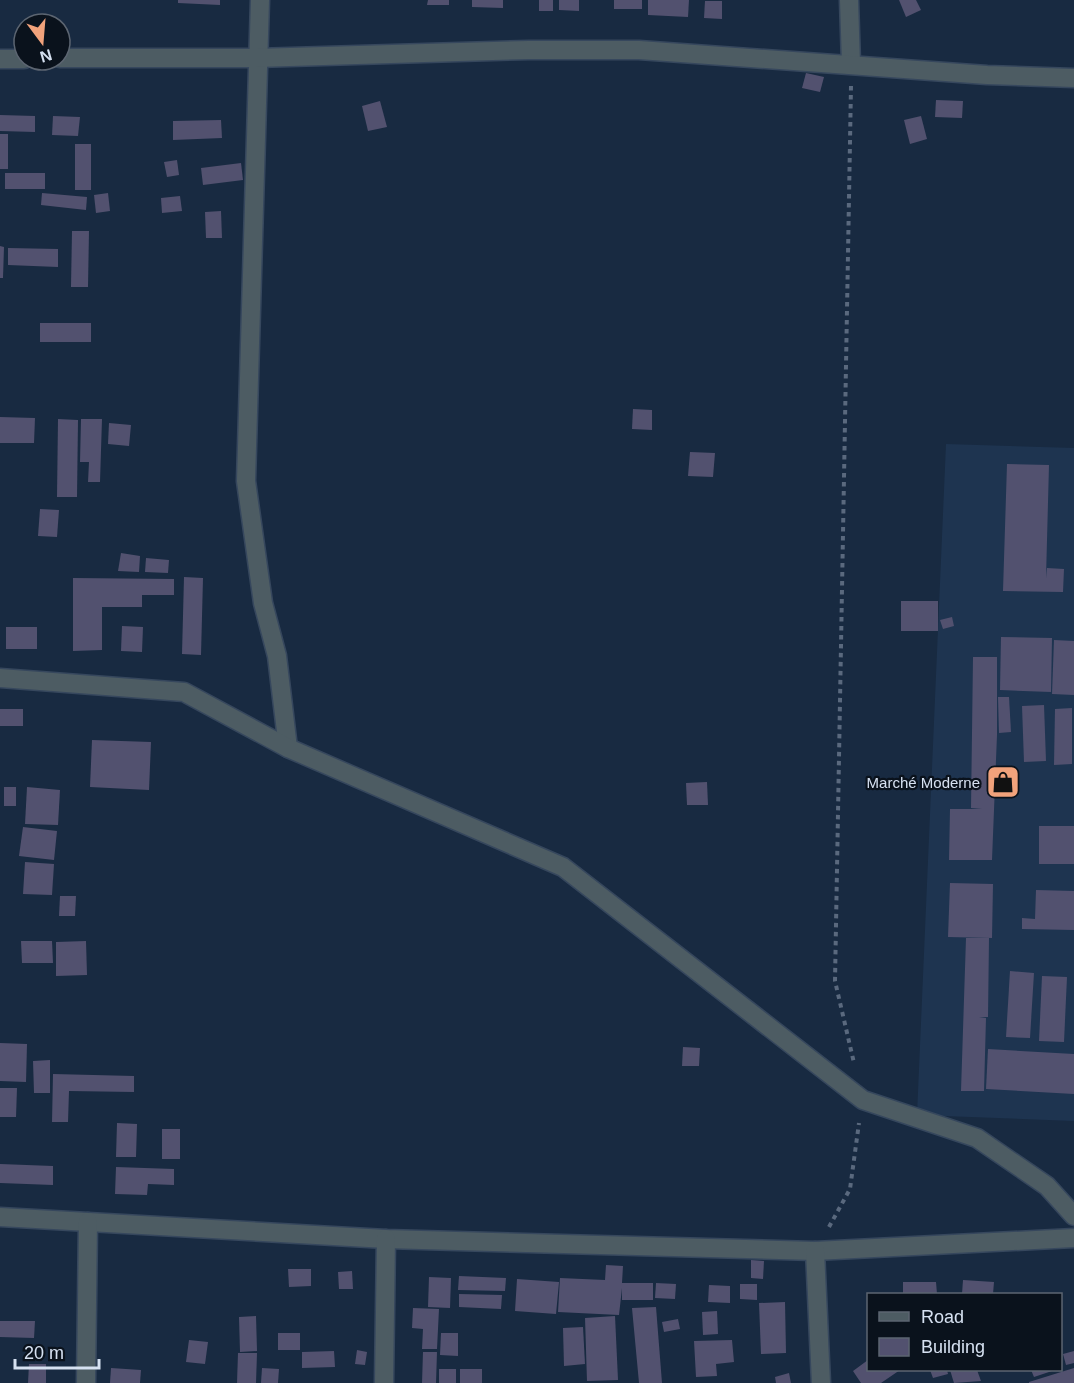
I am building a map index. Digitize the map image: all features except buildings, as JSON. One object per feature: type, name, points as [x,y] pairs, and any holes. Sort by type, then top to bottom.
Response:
[{"type":"street","points":[[260,0],[256,58],[246,482],[263,603],[278,656],[288,748]]},
{"type":"street","points":[[849,0],[851,64]]},
{"type":"street","points":[[72,58],[256,58],[589,49],[851,64],[987,75],[1074,78]]},
{"type":"street","points":[[0,678],[184,692],[288,748],[563,867],[863,1100],[977,1138],[1047,1186],[1074,1216]]},
{"type":"street","points":[[0,1217],[386,1239],[815,1251],[1074,1238]]},
{"type":"street","points":[[86,1383],[88,1222]]},
{"type":"street","points":[[384,1383],[386,1239]]},
{"type":"street","points":[[815,1251],[821,1383]]},
{"type":"path","points":[[815,1251],[850,1189],[863,1100],[835,981],[852,138],[851,64]]},
{"type":"shaded area","name":"Marché Moderne","points":[[946,444],[1074,448],[1074,1121],[917,1115]]},
{"type":"place","name":"Marché Moderne","points":[[1003,782]]}]
